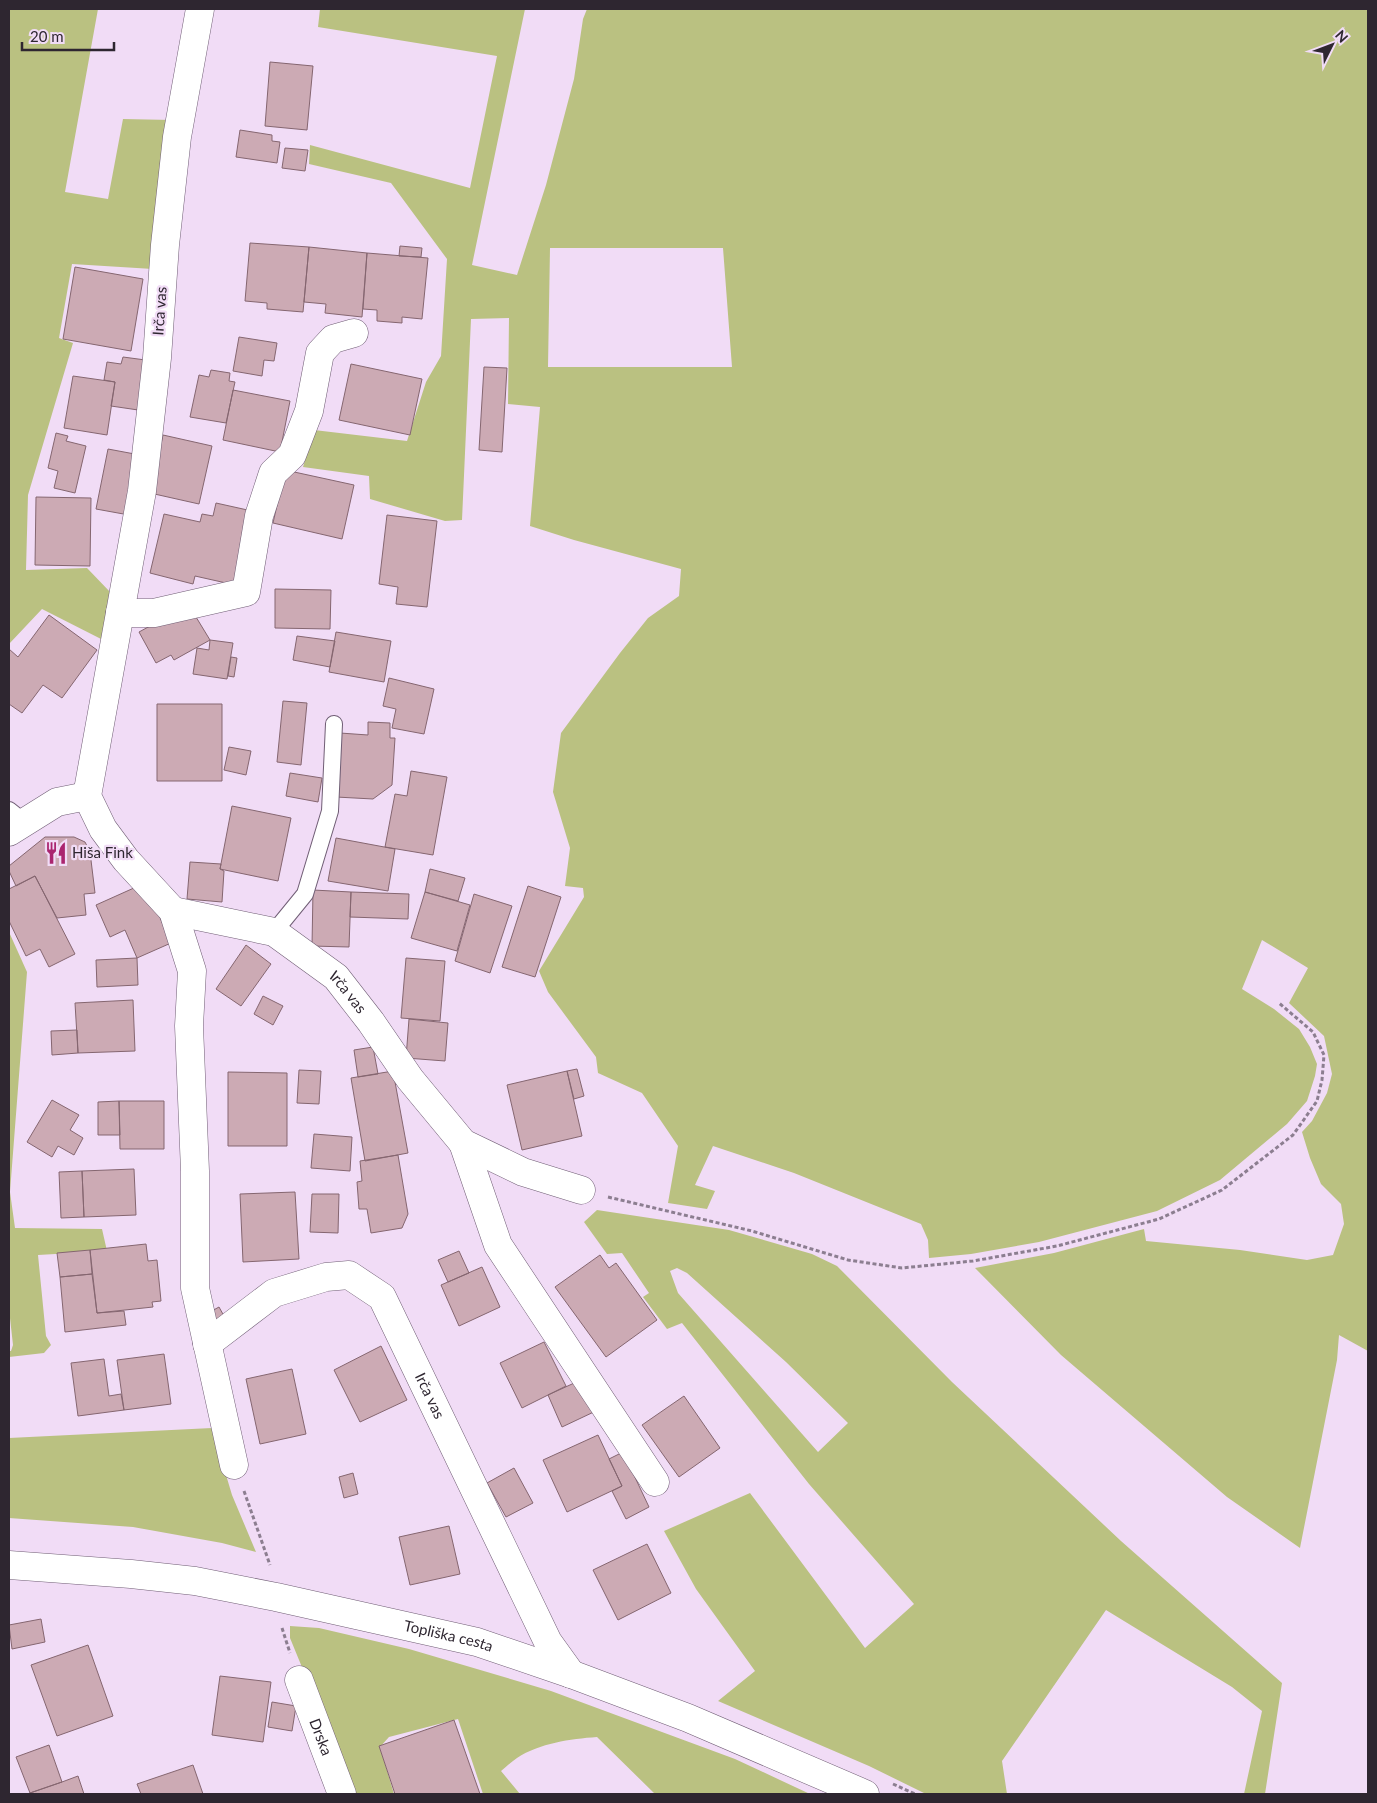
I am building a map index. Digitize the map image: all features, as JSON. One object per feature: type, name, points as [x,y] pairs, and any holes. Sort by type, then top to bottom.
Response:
[{"type":"street","name":"Irča vas","points":[[87,796],[144,482],[157,358],[165,245],[177,137],[200,9]]},
{"type":"street","points":[[120,613],[154,613],[246,592],[259,516],[273,473],[292,456],[309,411],[320,353],[333,339],[354,333]]},
{"type":"street","points":[[14,821],[57,802],[87,796],[103,829],[126,860],[173,910],[192,971],[189,1026],[195,1171],[196,1288],[234,1465]]},
{"type":"street","name":"Irča vas","points":[[173,910],[274,932],[336,977],[371,1022],[410,1080],[463,1143],[522,1172],[581,1190]]},
{"type":"street","points":[[463,1143],[498,1245],[656,1482]]},
{"type":"street","name":"Irča vas","points":[[207,1344],[274,1293],[326,1277],[349,1274],[382,1297],[548,1642],[571,1674]]},
{"type":"street","name":"Topliška cesta","points":[[9,1565],[195,1581],[258,1593],[477,1642],[571,1674],[688,1718],[865,1794]]},
{"type":"street","name":"Drska","points":[[299,1680],[342,1794]]},
{"type":"lane","points":[[274,932],[305,894],[330,811],[334,724]]},
{"type":"path","points":[[581,1190],[752,1231],[848,1260],[902,1268],[973,1261],[1057,1246],[1159,1219],[1222,1190],[1292,1135],[1317,1102],[1322,1080],[1324,1055],[1313,1032],[1279,1003]]},
{"type":"path","points":[[234,1465],[272,1571]]},
{"type":"green space","points":[[9,9],[98,9],[65,192],[108,199],[123,119],[172,120],[157,196],[153,269],[72,264],[59,338],[73,343],[28,495],[26,570],[87,568],[111,593],[105,641],[42,609],[9,644]]},
{"type":"green space","points":[[320,9],[525,9],[472,265],[517,275],[546,185],[574,79],[583,19],[587,9],[1368,9],[1368,1351],[1339,1335],[1337,1360],[1300,1548],[1227,1497],[1061,1355],[975,1268],[1054,1253],[1144,1229],[1146,1241],[1240,1250],[1307,1260],[1333,1255],[1344,1224],[1341,1204],[1321,1184],[1302,1132],[1312,1121],[1327,1093],[1332,1074],[1324,1036],[1289,1003],[1308,968],[1262,940],[1242,989],[1274,1009],[1299,1029],[1310,1047],[1317,1064],[1307,1101],[1287,1124],[1220,1180],[1157,1211],[1039,1242],[971,1254],[929,1258],[928,1240],[921,1224],[794,1173],[713,1146],[695,1185],[715,1191],[707,1209],[668,1203],[678,1146],[642,1093],[598,1073],[596,1057],[548,992],[539,971],[584,897],[583,888],[565,886],[570,848],[553,792],[561,733],[648,618],[679,596],[681,569],[530,526],[540,407],[508,404],[509,318],[471,319],[462,520],[445,521],[370,499],[369,476],[303,467],[314,430],[407,441],[426,382],[441,356],[447,259],[391,183],[309,164],[310,145],[470,188],[497,56],[318,27]],"holes":[[[550,248],[723,248],[732,367],[548,367]]]},
{"type":"green space","points":[[9,932],[27,972],[10,1192],[15,1228],[102,1229],[107,1251],[38,1255],[46,1336],[51,1345],[44,1353],[9,1357],[9,1351],[11,1351],[13,1345],[9,1309]]},
{"type":"green space","points":[[597,1210],[729,1230],[812,1254],[837,1266],[952,1382],[1121,1541],[1282,1683],[1265,1794],[1244,1794],[1262,1711],[1232,1687],[1106,1610],[1002,1761],[1007,1794],[926,1794],[869,1766],[718,1701],[755,1671],[696,1589],[664,1531],[750,1493],[865,1648],[914,1604],[809,1484],[682,1323],[667,1329],[643,1297],[649,1293],[622,1253],[607,1254],[584,1222]],"holes":[[[677,1268],[687,1273],[786,1362],[848,1423],[818,1452],[678,1293],[670,1271]]]},
{"type":"green space","points":[[212,1428],[232,1495],[256,1552],[222,1543],[133,1527],[9,1518],[9,1438]]},
{"type":"green space","points":[[290,1626],[319,1628],[409,1649],[551,1691],[735,1759],[810,1794],[655,1794],[597,1737],[545,1745],[526,1753],[501,1771],[520,1794],[483,1794],[458,1719],[389,1737],[380,1747],[394,1794],[354,1794],[290,1638]]},
{"type":"building","points":[[270,62],[313,66],[307,130],[265,126]]},
{"type":"building","points":[[240,130],[272,135],[272,141],[280,142],[277,163],[236,157]]},
{"type":"building","points":[[285,148],[308,150],[305,171],[282,168]]},
{"type":"building","points":[[250,243],[309,247],[303,312],[267,309],[267,303],[245,301]]},
{"type":"building","points":[[400,246],[422,248],[421,257],[399,256]]},
{"type":"building","points":[[309,247],[367,253],[362,317],[325,313],[326,304],[304,302]]},
{"type":"building","points":[[367,253],[428,258],[422,319],[402,317],[402,323],[377,321],[377,310],[363,309]]},
{"type":"building","points":[[75,267],[143,279],[131,351],[63,339]]},
{"type":"building","points":[[239,337],[277,343],[274,361],[264,360],[262,376],[233,371]]},
{"type":"building","points":[[123,357],[153,361],[145,411],[111,406],[115,382],[104,380],[107,362],[121,364]]},
{"type":"building","points":[[351,364],[422,379],[410,435],[339,420]]},
{"type":"building","points":[[484,367],[507,368],[502,452],[479,450]]},
{"type":"building","points":[[211,370],[230,373],[229,381],[235,382],[226,423],[190,417],[199,375],[209,377]]},
{"type":"building","points":[[73,376],[115,382],[107,435],[64,428]]},
{"type":"building","points":[[233,390],[290,401],[280,452],[223,440]]},
{"type":"building","points":[[56,433],[68,436],[66,441],[86,446],[75,493],[54,488],[58,471],[48,468]]},
{"type":"building","points":[[163,435],[212,446],[199,504],[150,493]]},
{"type":"building","points":[[108,449],[140,455],[129,515],[96,509]]},
{"type":"building","points":[[285,470],[354,485],[342,539],[273,523]]},
{"type":"building","points":[[36,497],[91,498],[90,566],[35,565]]},
{"type":"building","points":[[216,503],[252,511],[235,585],[195,576],[193,584],[150,573],[164,514],[200,522],[202,514],[213,516]]},
{"type":"building","points":[[387,515],[437,521],[427,607],[396,604],[398,587],[379,584]]},
{"type":"building","points":[[275,589],[331,590],[330,629],[275,628]]},
{"type":"building","points":[[174,613],[196,617],[210,640],[174,660],[171,655],[156,663],[139,632]]},
{"type":"building","points":[[49,615],[97,650],[62,698],[43,685],[22,713],[9,704],[9,649],[18,657]]},
{"type":"building","points":[[336,632],[391,641],[384,682],[329,672]]},
{"type":"building","points":[[297,636],[335,641],[330,667],[293,660]]},
{"type":"building","points":[[210,640],[233,643],[227,679],[193,674],[197,648],[209,650]]},
{"type":"building","points":[[231,657],[237,658],[234,677],[228,676]]},
{"type":"building","points":[[389,678],[434,689],[424,734],[392,728],[396,709],[383,706]]},
{"type":"building","points":[[283,701],[307,703],[301,765],[277,762]]},
{"type":"building","points":[[157,704],[222,704],[222,781],[157,781]]},
{"type":"building","points":[[368,722],[390,723],[390,738],[395,738],[392,785],[373,799],[336,797],[340,733],[368,735]]},
{"type":"building","points":[[229,747],[251,751],[246,775],[224,770]]},
{"type":"building","points":[[411,771],[447,777],[433,855],[385,847],[395,794],[407,796]]},
{"type":"building","points":[[290,773],[322,778],[318,802],[286,796]]},
{"type":"building","points":[[232,806],[291,818],[278,881],[220,869]]},
{"type":"building","points":[[45,837],[74,837],[85,842],[90,852],[95,893],[84,894],[86,915],[57,918],[35,876],[16,886],[9,871],[9,866]]},
{"type":"building","points":[[336,838],[395,849],[388,891],[328,881]]},
{"type":"building","points":[[190,862],[221,864],[220,869],[224,871],[222,902],[187,899]]},
{"type":"building","points":[[430,869],[465,878],[458,901],[425,892]]},
{"type":"building","points":[[35,876],[75,954],[49,967],[40,949],[26,956],[9,921],[9,889]]},
{"type":"building","points":[[145,883],[171,943],[137,958],[125,930],[110,937],[96,905]]},
{"type":"building","points":[[528,886],[561,897],[535,977],[502,967]]},
{"type":"building","points":[[313,890],[351,892],[349,947],[312,946]]},
{"type":"building","points":[[351,892],[409,894],[408,919],[350,917]]},
{"type":"building","points":[[425,892],[470,905],[457,951],[411,938]]},
{"type":"building","points":[[474,894],[512,906],[490,973],[455,961]]},
{"type":"building","points":[[246,945],[271,964],[241,1006],[216,989]]},
{"type":"building","points":[[137,958],[138,985],[97,987],[96,960]]},
{"type":"building","points":[[406,958],[445,961],[440,1021],[401,1018]]},
{"type":"building","points":[[263,996],[283,1006],[273,1025],[254,1014]]},
{"type":"building","points":[[133,1000],[135,1051],[78,1053],[75,1003]]},
{"type":"building","points":[[409,1019],[448,1023],[445,1061],[406,1058]]},
{"type":"building","points":[[77,1030],[78,1053],[52,1055],[51,1031]]},
{"type":"building","points":[[373,1047],[378,1074],[358,1077],[354,1050]]},
{"type":"building","points":[[577,1069],[584,1096],[574,1099],[567,1071]]},
{"type":"building","points":[[299,1070],[321,1071],[319,1104],[297,1103]]},
{"type":"building","points":[[393,1071],[408,1153],[365,1161],[351,1078]]},
{"type":"building","points":[[567,1071],[582,1136],[522,1150],[507,1085]]},
{"type":"building","points":[[228,1072],[287,1073],[287,1146],[228,1146]]},
{"type":"building","points":[[52,1100],[79,1115],[70,1130],[83,1138],[74,1155],[58,1146],[52,1157],[27,1142]]},
{"type":"building","points":[[119,1101],[120,1135],[98,1135],[98,1102]]},
{"type":"building","points":[[119,1101],[164,1101],[164,1149],[120,1149]]},
{"type":"building","points":[[314,1134],[352,1137],[350,1171],[311,1168]]},
{"type":"building","points":[[398,1155],[408,1214],[402,1228],[371,1233],[367,1209],[359,1209],[357,1182],[362,1181],[360,1161]]},
{"type":"building","points":[[134,1169],[136,1215],[84,1217],[82,1171]]},
{"type":"building","points":[[82,1171],[84,1217],[61,1218],[59,1172]]},
{"type":"building","points":[[295,1192],[299,1259],[243,1262],[240,1194]]},
{"type":"building","points":[[312,1194],[339,1194],[338,1233],[310,1232]]},
{"type":"building","points":[[146,1244],[148,1261],[157,1260],[161,1301],[152,1302],[153,1307],[97,1313],[90,1250]]},
{"type":"building","points":[[90,1250],[92,1274],[60,1277],[57,1253]]},
{"type":"building","points":[[459,1251],[469,1273],[448,1282],[438,1260]]},
{"type":"building","points":[[600,1255],[609,1268],[616,1263],[657,1320],[606,1357],[555,1287]]},
{"type":"building","points":[[482,1267],[500,1307],[459,1326],[441,1285]]},
{"type":"building","points":[[92,1274],[97,1313],[124,1311],[126,1325],[65,1332],[60,1277]]},
{"type":"building","points":[[219,1307],[224,1316],[215,1321],[210,1312]]},
{"type":"building","points":[[544,1342],[566,1386],[522,1408],[500,1363]]},
{"type":"building","points":[[381,1346],[407,1400],[360,1422],[334,1370]]},
{"type":"building","points":[[164,1354],[171,1404],[124,1410],[117,1360]]},
{"type":"building","points":[[104,1359],[109,1396],[121,1394],[124,1410],[78,1416],[71,1363]]},
{"type":"building","points":[[292,1369],[306,1434],[260,1444],[246,1379]]},
{"type":"building","points":[[583,1379],[598,1410],[562,1427],[548,1395]]},
{"type":"building","points":[[684,1396],[720,1448],[679,1477],[642,1425]]},
{"type":"building","points":[[598,1435],[622,1486],[567,1512],[543,1460]]},
{"type":"building","points":[[623,1452],[649,1507],[626,1519],[612,1491],[622,1486],[609,1459]]},
{"type":"building","points":[[514,1468],[533,1503],[506,1517],[487,1483]]},
{"type":"building","points":[[353,1473],[358,1494],[344,1498],[339,1477]]},
{"type":"building","points":[[449,1526],[460,1574],[410,1585],[399,1537]]},
{"type":"building","points":[[647,1544],[671,1593],[618,1620],[593,1570]]},
{"type":"building","points":[[41,1619],[45,1642],[12,1649],[9,1625]]},
{"type":"building","points":[[88,1645],[113,1716],[57,1736],[31,1665]]},
{"type":"building","points":[[220,1676],[271,1682],[263,1742],[212,1735]]},
{"type":"building","points":[[272,1702],[296,1706],[292,1731],[268,1727]]},
{"type":"building","points":[[454,1720],[480,1794],[395,1794],[379,1746]]},
{"type":"building","points":[[49,1745],[62,1782],[30,1793],[16,1757]]},
{"type":"building","points":[[193,1765],[203,1794],[141,1794],[137,1784]]},
{"type":"building","points":[[78,1776],[84,1794],[27,1794],[62,1782]]},
{"type":"place","name":"Hiša Fink","points":[[56,853]]}]
